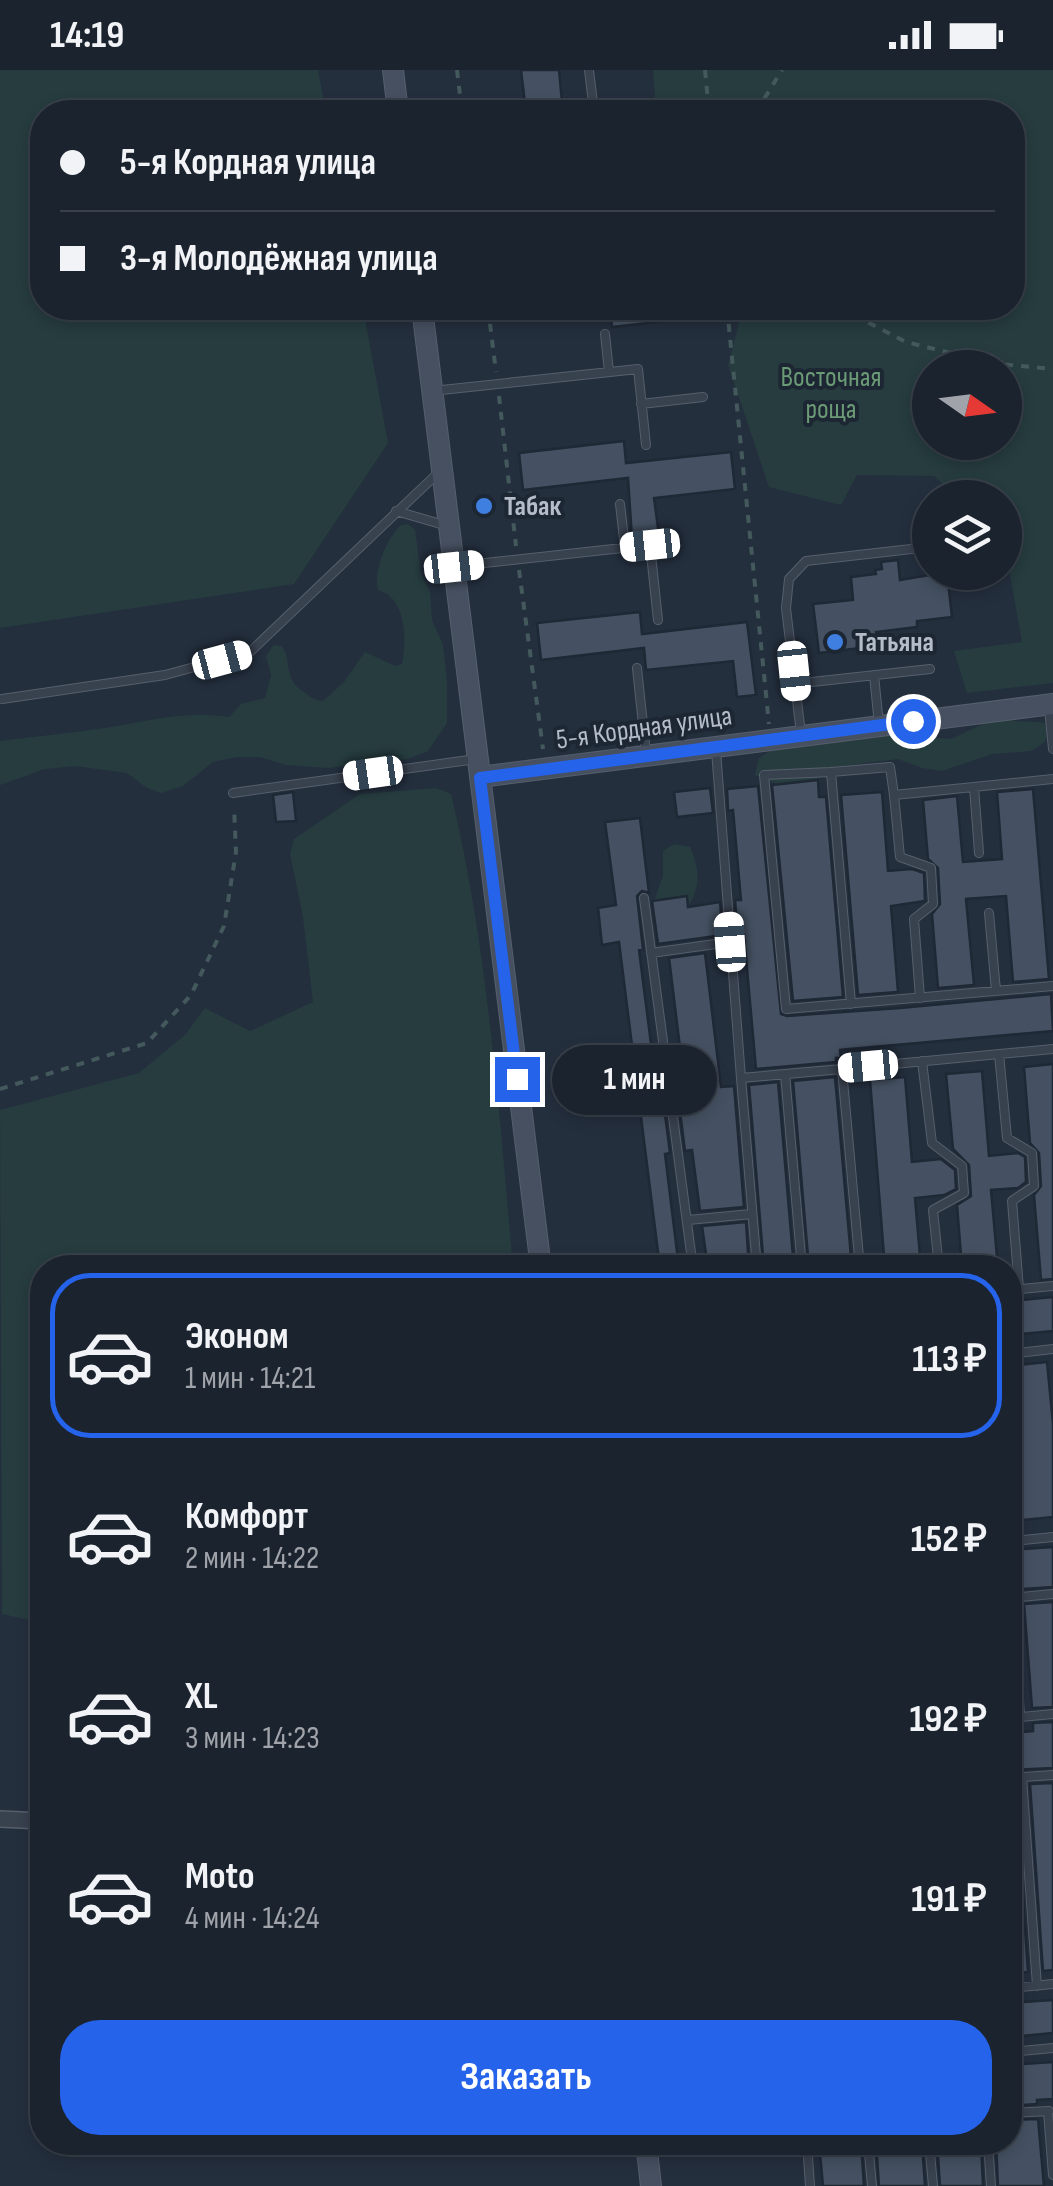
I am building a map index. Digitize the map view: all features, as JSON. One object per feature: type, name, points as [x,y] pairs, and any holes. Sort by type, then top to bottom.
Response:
[{"type":"main road","points":[[393,70],[397,100]]},
{"type":"main road","points":[[423,320],[539,1255]]},
{"type":"main road","name":"5-я Кордная улица","points":[[479,768],[545,769],[1051,704]]},
{"type":"main road","points":[[647,2155],[651,2186]]},
{"type":"street","points":[[0,1819],[30,1820]]},
{"type":"lane","points":[[589,70],[593,100]]},
{"type":"lane","points":[[604,334],[609,372]]},
{"type":"lane","points":[[432,391],[638,368],[646,445]]},
{"type":"lane","points":[[641,404],[703,397]]},
{"type":"lane","points":[[2,699],[166,675],[250,652],[442,468]]},
{"type":"lane","points":[[620,504],[625,548]]},
{"type":"lane","points":[[396,511],[449,527]]},
{"type":"lane","points":[[454,567],[650,545],[658,620]]},
{"type":"lane","points":[[800,734],[786,608],[789,579],[806,561],[912,549]]},
{"type":"lane","points":[[637,668],[646,755]]},
{"type":"lane","points":[[812,682],[930,669]]},
{"type":"lane","points":[[874,675],[879,725]]},
{"type":"lane","points":[[1051,704],[1053,748]]},
{"type":"lane","points":[[716,746],[755,1255]]},
{"type":"lane","points":[[920,998],[914,919],[933,904],[931,868],[900,857],[890,766],[764,775],[786,1009],[851,1004],[920,998],[1053,986]]},
{"type":"lane","points":[[233,793],[479,768]]},
{"type":"lane","points":[[830,772],[851,1004]]},
{"type":"lane","points":[[894,795],[1053,779]]},
{"type":"lane","points":[[974,787],[979,853]]},
{"type":"lane","points":[[644,898],[692,1255]]},
{"type":"lane","points":[[989,912],[996,991]]},
{"type":"lane","points":[[651,953],[730,942]]},
{"type":"lane","points":[[741,1078],[1053,1049]]},
{"type":"lane","points":[[999,1054],[1007,1138],[1032,1153],[1034,1186],[1012,1201],[1013,1255]]},
{"type":"lane","points":[[922,1061],[932,1143],[962,1166],[964,1193],[933,1210],[938,1255]]},
{"type":"lane","points":[[842,1068],[859,1255]]},
{"type":"lane","points":[[785,1074],[801,1255]]},
{"type":"lane","points":[[688,1220],[752,1214]]},
{"type":"lane","points":[[1022,1288],[1053,1286]]},
{"type":"lane","points":[[1022,1353],[1053,1350]]},
{"type":"lane","points":[[1022,1540],[1053,1537]]},
{"type":"lane","points":[[1022,1597],[1053,1594]]},
{"type":"lane","points":[[1022,1716],[1053,1714]]},
{"type":"lane","points":[[1037,1986],[1022,1777],[1053,1775]]},
{"type":"lane","points":[[1022,1987],[1053,1984]]},
{"type":"lane","points":[[1022,2051],[1053,2048]]},
{"type":"lane","points":[[1022,2113],[1050,2110],[1053,2175]]},
{"type":"lane","points":[[807,2155],[810,2186]]},
{"type":"lane","points":[[869,2155],[872,2186]]},
{"type":"lane","points":[[930,2155],[933,2186]]},
{"type":"lane","points":[[989,2155],[991,2186]]},
{"type":"path","points":[[457,70],[461,100]]},
{"type":"path","points":[[705,70],[708,100]]},
{"type":"path","points":[[763,100],[782,70]]},
{"type":"path","points":[[490,320],[545,769]]},
{"type":"path","points":[[728,320],[770,738]]},
{"type":"path","points":[[863,320],[906,342],[991,364],[1053,369]]},
{"type":"path","points":[[0,1089],[147,1043],[191,996],[224,926],[236,852],[233,793]]},
{"type":"green space","points":[[0,70],[318,70],[324,100],[30,100],[30,320],[365,320],[388,443],[294,584],[0,628]]},
{"type":"green space","name":"Восточная роща","points":[[653,70],[1053,70],[1053,683],[967,693],[954,651],[1022,642],[1013,590],[1022,590],[1022,480],[857,475],[841,505],[769,487],[728,365],[740,320],[1025,320],[1025,100],[655,100]]},
{"type":"green space","points":[[408,524],[415,530],[421,573],[430,592],[432,620],[443,645],[447,680],[447,723],[428,751],[408,759],[328,768],[237,757],[213,762],[183,786],[161,793],[127,773],[75,766],[45,769],[0,785],[0,741],[169,717],[229,717],[241,704],[265,698],[271,675],[266,656],[274,645],[282,646],[296,685],[323,701],[344,682],[365,652],[395,666],[402,664],[404,631],[399,610],[387,594],[378,590],[377,582],[386,546],[401,525]]},
{"type":"green space","points":[[991,720],[1045,723],[1045,742],[1031,751],[992,754],[942,771],[898,759],[835,767],[819,775],[818,780],[777,784],[755,775],[759,758],[781,744],[862,731],[951,739]]},
{"type":"green space","points":[[436,788],[451,794],[464,852],[491,1029],[512,1255],[30,1255],[30,1620],[2,1614],[0,1110],[139,1073],[185,1035],[205,1008],[250,1031],[313,1002],[303,917],[290,854],[294,839],[360,794]]},
{"type":"green space","points":[[674,844],[690,847],[696,863],[697,884],[688,907],[654,901],[663,876],[663,851]]},
{"type":"building","points":[[521,70],[559,70],[562,100],[525,100]]},
{"type":"building","points":[[611,320],[674,320],[612,327]]},
{"type":"building","points":[[624,441],[626,463],[731,452],[735,489],[654,498],[659,535],[632,538],[628,478],[523,490],[519,453]]},
{"type":"building","points":[[898,560],[900,580],[912,578],[912,590],[949,590],[952,617],[917,621],[917,627],[876,632],[877,646],[819,653],[813,604],[853,600],[851,577],[876,574],[875,570],[882,569],[881,562]]},
{"type":"building","points":[[640,612],[642,634],[747,622],[756,695],[737,697],[733,661],[646,670],[644,648],[541,660],[537,623]]},
{"type":"building","points":[[818,780],[819,797],[826,797],[843,997],[793,1001],[772,785]]},
{"type":"building","points":[[758,786],[781,1014],[1051,994],[1053,1031],[840,1050],[841,1058],[836,1058],[836,1062],[756,1069],[744,935],[738,936],[735,900],[741,900],[733,810],[728,811],[727,789]]},
{"type":"building","points":[[710,788],[713,813],[677,817],[674,792]]},
{"type":"building","points":[[1033,789],[1049,979],[1013,982],[1006,896],[966,899],[974,985],[938,988],[932,914],[940,904],[938,868],[928,859],[923,800],[957,796],[963,862],[1002,859],[997,792]]},
{"type":"building","points":[[293,792],[296,821],[276,822],[273,795]]},
{"type":"building","points":[[882,792],[888,871],[912,869],[924,873],[925,901],[891,906],[898,992],[858,995],[841,795]]},
{"type":"building","points":[[640,818],[649,893],[642,891],[637,896],[643,949],[639,950],[655,1075],[660,1075],[670,1153],[665,1154],[677,1255],[658,1255],[619,942],[602,945],[598,908],[616,905],[605,822]]},
{"type":"building","points":[[687,896],[688,907],[720,902],[723,935],[658,944],[652,901]]},
{"type":"building","points":[[705,953],[721,1087],[734,1086],[744,1207],[700,1211],[692,1150],[685,1151],[675,1073],[683,1072],[669,958]]},
{"type":"building","points":[[1053,1064],[1053,1279],[1041,1280],[1034,1195],[1041,1186],[1039,1153],[1030,1143],[1024,1067]]},
{"type":"building","points":[[982,1071],[989,1156],[1018,1153],[1025,1157],[1026,1182],[1018,1188],[991,1190],[997,1255],[961,1255],[957,1205],[971,1196],[969,1165],[953,1149],[946,1074]]},
{"type":"building","points":[[835,1077],[851,1255],[808,1255],[793,1081]]},
{"type":"building","points":[[905,1077],[912,1162],[941,1159],[955,1170],[956,1189],[944,1195],[915,1198],[920,1255],[884,1255],[870,1080]]},
{"type":"building","points":[[778,1082],[793,1255],[763,1255],[749,1085]]},
{"type":"building","points":[[746,1222],[748,1255],[706,1255],[702,1226]]},
{"type":"building","points":[[1053,1297],[1053,1331],[1022,1334],[1022,1300]]},
{"type":"building","points":[[1047,1362],[1053,1424],[1053,1517],[1023,1520],[1022,1365]]},
{"type":"building","points":[[1053,1547],[1053,1587],[1023,1589],[1022,1549]]},
{"type":"building","points":[[1053,1602],[1053,1707],[1032,1708],[1024,1604]]},
{"type":"building","points":[[1053,1722],[1053,1768],[1022,1769],[1022,1732],[1033,1731],[1033,1723]]},
{"type":"building","points":[[1053,1783],[1053,1970],[1043,1971],[1030,1784]]},
{"type":"building","points":[[1022,1886],[1028,1972],[1022,1973]]},
{"type":"building","points":[[1053,2000],[1053,2033],[1022,2036],[1022,2002]]},
{"type":"building","points":[[1053,2062],[1053,2099],[1022,2105],[1022,2064]]},
{"type":"building","points":[[1038,2119],[1044,2186],[998,2186],[997,2155],[1022,2155],[1022,2120]]},
{"type":"building","points":[[820,2155],[862,2155],[864,2186],[823,2186]]},
{"type":"building","points":[[877,2155],[923,2155],[925,2186],[879,2186]]},
{"type":"building","points":[[938,2155],[982,2155],[983,2186],[940,2186]]},
{"type":"place","name":"Табак","points":[[484,506]]},
{"type":"place","name":"Татьяна","points":[[835,642]]},
{"type":"route","points":[[517,1079],[480,778],[913,721]]}]
